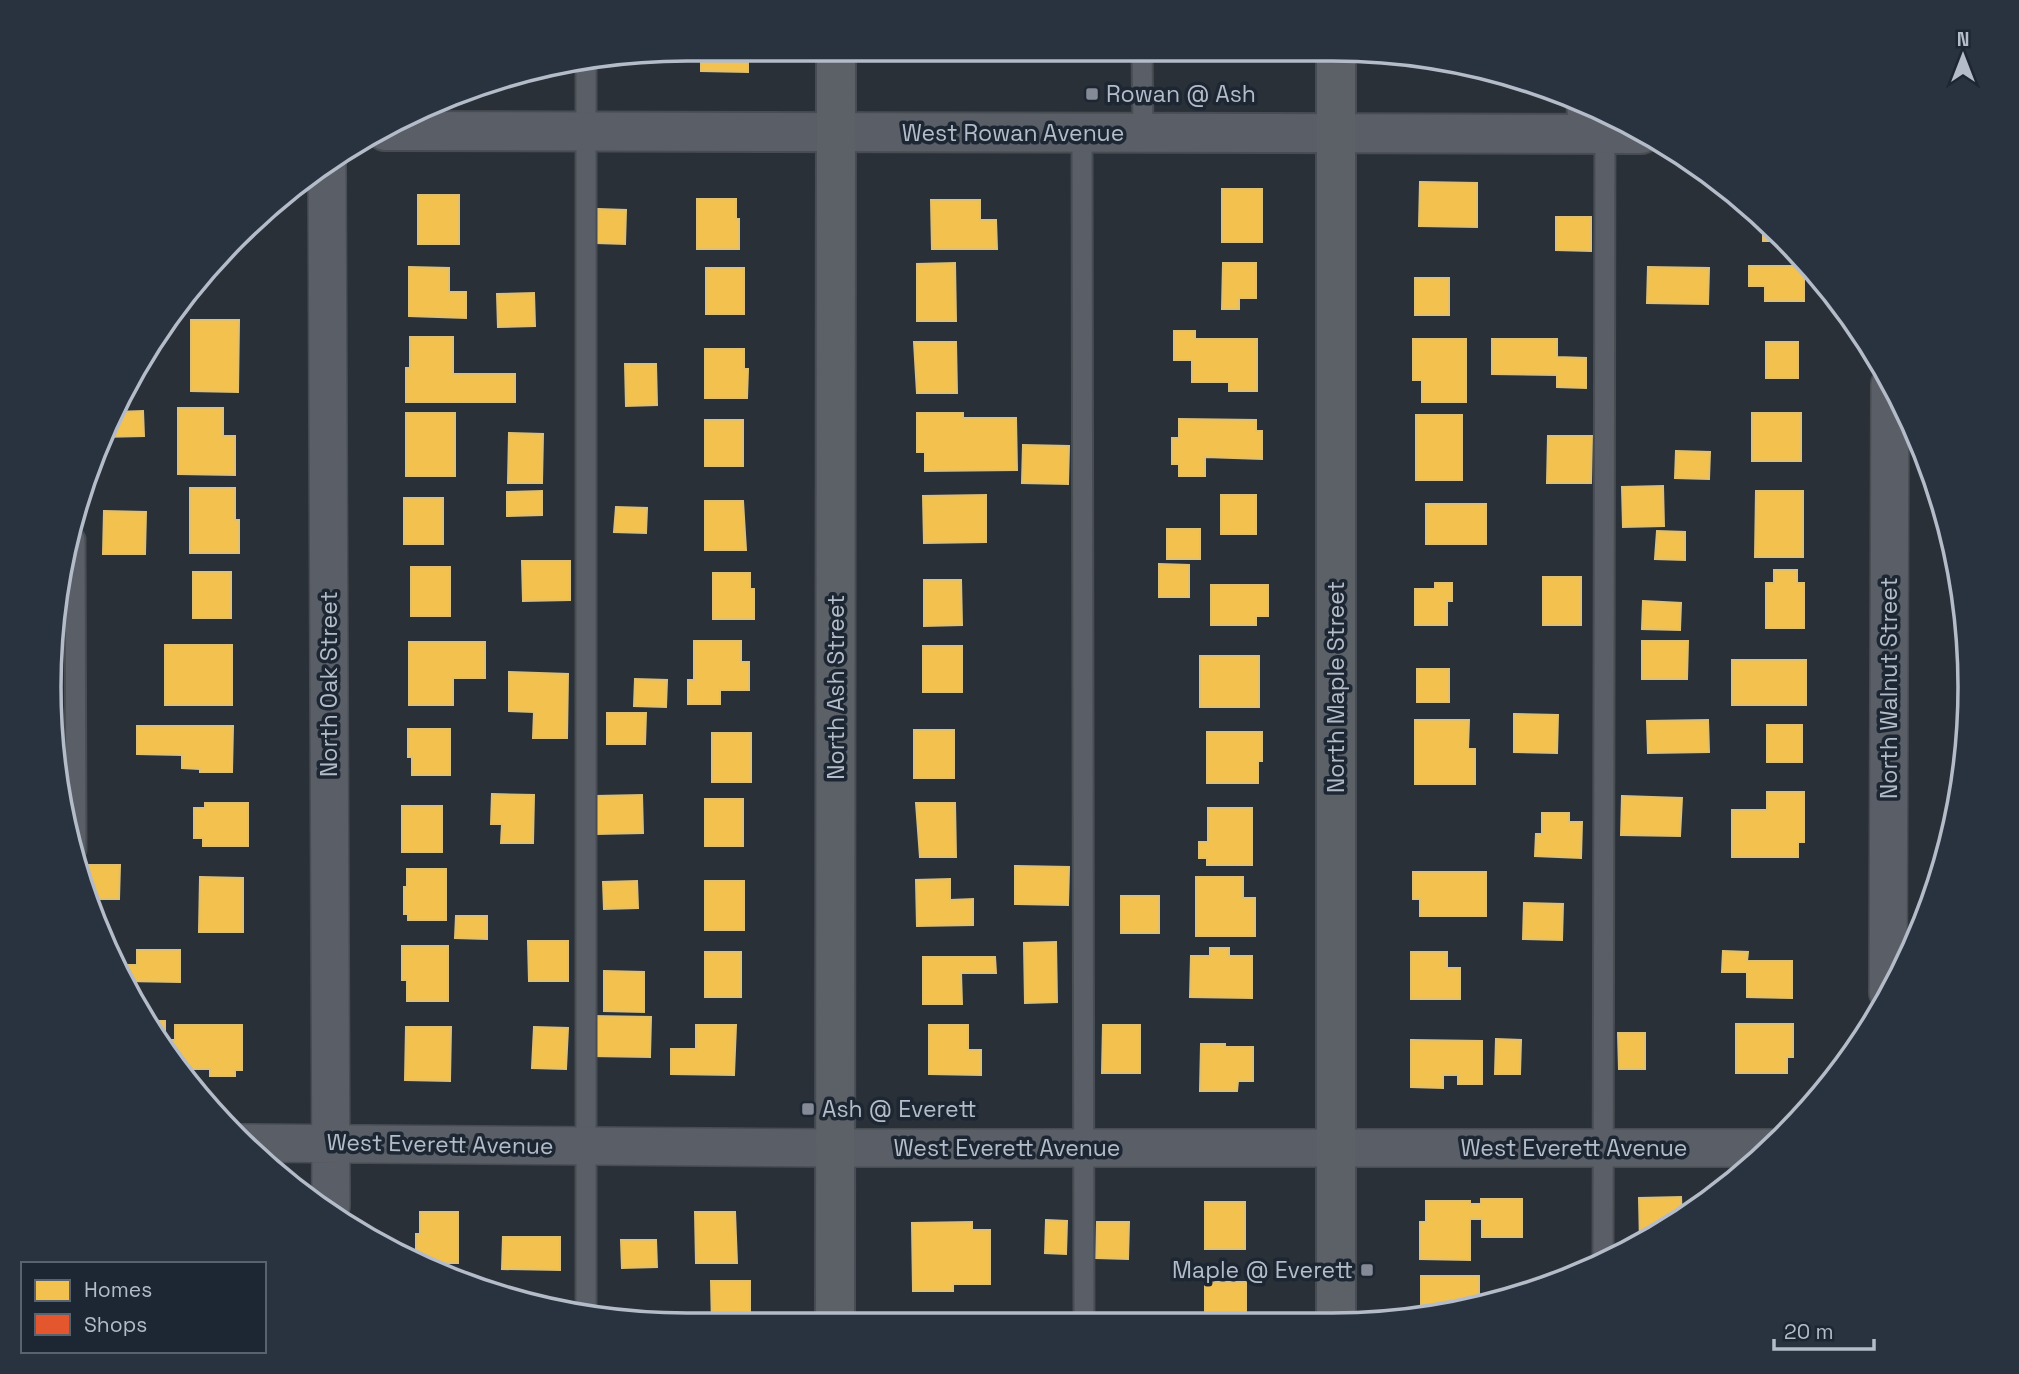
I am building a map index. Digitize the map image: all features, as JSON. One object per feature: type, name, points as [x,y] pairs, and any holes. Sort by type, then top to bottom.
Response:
[{"type":"main road","name":"North Ash Street","points":[[835,1313],[836,61]]},
{"type":"main road","name":"North Maple Street","points":[[1336,61],[1336,1313]]},
{"type":"street","name":"West Rowan Avenue","points":[[400,131],[1082,134],[1335,132],[1601,123]]},
{"type":"street","name":"North Oak Street","points":[[327,176],[331,1201]]},
{"type":"street","name":"North Walnut Street","points":[[1888,973],[1890,404]]},
{"type":"street","name":"West Everett Avenue","points":[[260,1143],[835,1149],[1754,1148]]},
{"type":"lane","points":[[1142,61],[1143,133]]},
{"type":"lane","points":[[586,70],[586,1304]]},
{"type":"lane","points":[[1601,123],[1603,1251]]},
{"type":"lane","points":[[1082,134],[1084,1313]]},
{"type":"lane","points":[[75,557],[76,821]]},
{"type":"building: Homes","points":[[701,61],[748,61],[748,72],[701,71]]},
{"type":"building: Homes","points":[[1420,182],[1477,183],[1477,227],[1419,226]]},
{"type":"building: Homes","points":[[1222,189],[1262,189],[1262,242],[1222,242]]},
{"type":"building: Homes","points":[[418,195],[459,195],[459,244],[418,244]]},
{"type":"building: Homes","points":[[697,199],[736,199],[739,249],[697,249]]},
{"type":"building: Homes","points":[[931,200],[980,200],[980,220],[996,220],[997,249],[932,249]]},
{"type":"building: Homes","points":[[598,209],[626,210],[625,244],[597,243]]},
{"type":"building: Homes","points":[[1556,217],[1591,217],[1591,251],[1556,250]]},
{"type":"building: Homes","points":[[955,263],[956,321],[917,321],[917,264]]},
{"type":"building: Homes","points":[[1223,263],[1256,263],[1256,298],[1239,298],[1239,309],[1222,309]]},
{"type":"building: Homes","points":[[1749,266],[1794,266],[1804,276],[1804,301],[1765,301],[1765,286],[1749,286]]},
{"type":"building: Homes","points":[[409,267],[449,268],[449,292],[466,292],[466,318],[409,316]]},
{"type":"building: Homes","points":[[1648,267],[1709,268],[1708,304],[1647,303]]},
{"type":"building: Homes","points":[[706,268],[744,268],[744,314],[706,314]]},
{"type":"building: Homes","points":[[1415,278],[1449,278],[1449,315],[1415,315]]},
{"type":"building: Homes","points":[[534,293],[535,326],[498,327],[497,294]]},
{"type":"building: Homes","points":[[191,320],[239,320],[238,392],[191,391]]},
{"type":"building: Homes","points":[[1174,331],[1195,331],[1195,339],[1257,339],[1257,391],[1229,391],[1229,382],[1192,382],[1192,360],[1174,360]]},
{"type":"building: Homes","points":[[410,337],[453,337],[453,374],[515,374],[515,402],[406,402]]},
{"type":"building: Homes","points":[[1413,339],[1466,339],[1466,402],[1422,402],[1422,380],[1413,380]]},
{"type":"building: Homes","points":[[1492,339],[1557,339],[1557,357],[1586,358],[1586,388],[1557,387],[1557,375],[1492,374]]},
{"type":"building: Homes","points":[[914,342],[956,342],[957,393],[917,393]]},
{"type":"building: Homes","points":[[1766,342],[1798,342],[1798,378],[1766,378]]},
{"type":"building: Homes","points":[[705,349],[744,349],[744,369],[748,369],[747,398],[705,398]]},
{"type":"building: Homes","points":[[625,364],[656,364],[657,405],[626,406]]},
{"type":"building: Homes","points":[[178,408],[223,408],[223,436],[235,436],[235,475],[178,474]]},
{"type":"building: Homes","points":[[143,411],[144,436],[114,437],[125,412]]},
{"type":"building: Homes","points":[[406,413],[455,413],[455,476],[406,476]]},
{"type":"building: Homes","points":[[917,413],[963,413],[963,418],[1016,418],[1017,470],[925,471],[925,452],[917,452]]},
{"type":"building: Homes","points":[[1752,413],[1801,413],[1801,461],[1752,461]]},
{"type":"building: Homes","points":[[1416,415],[1462,415],[1462,480],[1416,480]]},
{"type":"building: Homes","points":[[1179,419],[1256,420],[1256,431],[1262,431],[1262,459],[1205,457],[1205,476],[1179,476],[1179,464],[1172,464],[1172,438],[1179,438]]},
{"type":"building: Homes","points":[[705,420],[743,420],[743,466],[705,466]]},
{"type":"building: Homes","points":[[509,433],[543,434],[542,483],[508,483]]},
{"type":"building: Homes","points":[[1548,436],[1592,436],[1591,483],[1547,483]]},
{"type":"building: Homes","points":[[1023,445],[1069,446],[1068,484],[1022,483]]},
{"type":"building: Homes","points":[[1676,451],[1710,452],[1709,479],[1675,478]]},
{"type":"building: Homes","points":[[1663,486],[1664,526],[1623,527],[1622,487]]},
{"type":"building: Homes","points":[[190,488],[235,488],[239,553],[190,553]]},
{"type":"building: Homes","points":[[542,491],[542,515],[507,516],[507,492]]},
{"type":"building: Homes","points":[[1756,491],[1803,491],[1803,557],[1755,557]]},
{"type":"building: Homes","points":[[986,495],[986,542],[924,543],[923,496]]},
{"type":"building: Homes","points":[[1221,495],[1256,495],[1256,534],[1221,534]]},
{"type":"building: Homes","points":[[404,498],[443,498],[443,544],[404,544]]},
{"type":"building: Homes","points":[[705,501],[743,501],[746,550],[705,550]]},
{"type":"building: Homes","points":[[1426,504],[1486,504],[1486,544],[1426,544]]},
{"type":"building: Homes","points":[[616,507],[647,508],[646,533],[614,532]]},
{"type":"building: Homes","points":[[104,511],[146,512],[145,554],[103,554]]},
{"type":"building: Homes","points":[[1167,529],[1200,529],[1200,559],[1167,559]]},
{"type":"building: Homes","points":[[1657,531],[1685,532],[1685,560],[1655,559]]},
{"type":"building: Homes","points":[[522,561],[570,561],[570,600],[523,601]]},
{"type":"building: Homes","points":[[1159,564],[1189,565],[1189,597],[1159,597]]},
{"type":"building: Homes","points":[[411,567],[450,567],[450,616],[411,616]]},
{"type":"building: Homes","points":[[1774,570],[1797,570],[1797,583],[1804,583],[1804,628],[1766,628],[1766,583],[1774,583]]},
{"type":"building: Homes","points":[[193,572],[231,572],[231,618],[193,618]]},
{"type":"building: Homes","points":[[713,573],[750,573],[750,589],[754,589],[754,619],[713,619]]},
{"type":"building: Homes","points":[[1543,577],[1581,577],[1581,625],[1543,625]]},
{"type":"building: Homes","points":[[924,580],[961,580],[962,625],[924,626]]},
{"type":"building: Homes","points":[[1435,583],[1452,583],[1452,601],[1447,601],[1447,625],[1415,625],[1415,589],[1435,589]]},
{"type":"building: Homes","points":[[1211,585],[1268,585],[1268,616],[1256,616],[1256,625],[1211,625]]},
{"type":"building: Homes","points":[[1643,601],[1681,603],[1680,630],[1642,629]]},
{"type":"building: Homes","points":[[694,641],[741,641],[741,662],[749,662],[749,690],[720,690],[720,704],[688,704],[688,680],[694,680]]},
{"type":"building: Homes","points":[[1642,641],[1688,641],[1687,679],[1642,679]]},
{"type":"building: Homes","points":[[409,642],[485,642],[485,678],[453,678],[453,705],[409,705]]},
{"type":"building: Homes","points":[[165,645],[232,645],[232,705],[165,705]]},
{"type":"building: Homes","points":[[923,646],[962,646],[962,692],[923,692]]},
{"type":"building: Homes","points":[[1200,656],[1259,656],[1259,707],[1200,707]]},
{"type":"building: Homes","points":[[1732,660],[1806,660],[1806,705],[1732,705]]},
{"type":"building: Homes","points":[[1417,669],[1449,669],[1449,702],[1417,702]]},
{"type":"building: Homes","points":[[509,672],[568,674],[567,738],[533,738],[534,712],[509,711]]},
{"type":"building: Homes","points":[[635,679],[667,680],[666,707],[634,706]]},
{"type":"building: Homes","points":[[607,713],[646,713],[645,744],[607,744]]},
{"type":"building: Homes","points":[[1514,714],[1558,715],[1557,753],[1514,752]]},
{"type":"building: Homes","points":[[1415,720],[1469,720],[1468,749],[1475,749],[1475,784],[1415,784]]},
{"type":"building: Homes","points":[[1708,720],[1709,752],[1648,753],[1647,721]]},
{"type":"building: Homes","points":[[1767,725],[1802,725],[1802,762],[1767,762]]},
{"type":"building: Homes","points":[[137,726],[233,726],[232,772],[200,772],[200,769],[182,768],[182,755],[137,754]]},
{"type":"building: Homes","points":[[408,729],[450,729],[450,775],[412,775],[412,757],[408,757]]},
{"type":"building: Homes","points":[[914,730],[954,730],[954,778],[914,778]]},
{"type":"building: Homes","points":[[1207,732],[1262,732],[1262,761],[1258,761],[1258,783],[1207,783]]},
{"type":"building: Homes","points":[[712,733],[751,733],[751,782],[712,782]]},
{"type":"building: Homes","points":[[1767,792],[1804,792],[1804,842],[1798,842],[1798,857],[1732,857],[1732,810],[1767,810]]},
{"type":"building: Homes","points":[[492,794],[534,795],[533,843],[501,843],[502,824],[491,824]]},
{"type":"building: Homes","points":[[642,795],[643,833],[597,834],[596,796]]},
{"type":"building: Homes","points":[[1622,796],[1682,798],[1680,836],[1621,835]]},
{"type":"building: Homes","points":[[705,799],[743,799],[743,846],[705,846]]},
{"type":"building: Homes","points":[[205,803],[248,803],[248,846],[203,846],[203,838],[194,838],[194,808],[205,808]]},
{"type":"building: Homes","points":[[916,803],[955,803],[956,857],[920,857]]},
{"type":"building: Homes","points":[[402,806],[442,806],[442,852],[402,852]]},
{"type":"building: Homes","points":[[1208,808],[1252,808],[1252,865],[1207,865],[1207,858],[1199,858],[1199,842],[1208,842]]},
{"type":"building: Homes","points":[[1542,813],[1569,813],[1569,822],[1582,822],[1581,858],[1535,856],[1536,834],[1542,834]]},
{"type":"building: Homes","points":[[88,865],[120,865],[119,899],[98,899]]},
{"type":"building: Homes","points":[[1015,866],[1069,867],[1068,905],[1015,904]]},
{"type":"building: Homes","points":[[407,869],[446,869],[446,920],[408,920],[408,914],[404,914]]},
{"type":"building: Homes","points":[[1413,872],[1486,872],[1486,916],[1420,916],[1420,899],[1413,899]]},
{"type":"building: Homes","points":[[200,877],[243,878],[243,932],[199,932]]},
{"type":"building: Homes","points":[[1196,877],[1243,877],[1243,898],[1255,898],[1255,936],[1196,936]]},
{"type":"building: Homes","points":[[950,879],[950,900],[973,899],[973,925],[917,926],[916,880]]},
{"type":"building: Homes","points":[[637,881],[638,908],[604,909],[603,882]]},
{"type":"building: Homes","points":[[705,881],[744,881],[744,930],[705,930]]},
{"type":"building: Homes","points":[[1121,896],[1159,896],[1159,933],[1121,933]]},
{"type":"building: Homes","points":[[1524,903],[1563,904],[1562,940],[1523,939]]},
{"type":"building: Homes","points":[[456,916],[487,916],[487,939],[455,938]]},
{"type":"building: Homes","points":[[528,941],[568,941],[568,981],[529,981]]},
{"type":"building: Homes","points":[[1056,942],[1057,1002],[1025,1003],[1024,943]]},
{"type":"building: Homes","points":[[402,946],[448,946],[448,1001],[407,1001],[407,980],[402,980]]},
{"type":"building: Homes","points":[[1210,948],[1229,948],[1229,956],[1252,956],[1252,998],[1190,997],[1191,956],[1210,956]]},
{"type":"building: Homes","points":[[137,950],[180,950],[180,982],[135,981],[127,965],[137,965]]},
{"type":"building: Homes","points":[[1723,951],[1748,952],[1747,961],[1792,961],[1792,998],[1747,997],[1747,972],[1722,972]]},
{"type":"building: Homes","points":[[705,952],[741,952],[741,997],[705,997]]},
{"type":"building: Homes","points":[[1411,952],[1447,952],[1447,968],[1460,968],[1460,999],[1411,999]]},
{"type":"building: Homes","points":[[923,957],[995,957],[996,973],[961,973],[962,1004],[923,1004]]},
{"type":"building: Homes","points":[[604,971],[644,972],[644,1012],[604,1011]]},
{"type":"building: Homes","points":[[592,1016],[651,1017],[650,1057],[591,1056]]},
{"type":"building: Homes","points":[[158,1021],[165,1021],[165,1032]]},
{"type":"building: Homes","points":[[1736,1024],[1793,1024],[1793,1057],[1787,1057],[1787,1073],[1736,1073]]},
{"type":"building: Homes","points":[[175,1025],[242,1025],[242,1070],[235,1070],[235,1076],[210,1076],[210,1069],[191,1068],[171,1040],[175,1040]]},
{"type":"building: Homes","points":[[696,1025],[736,1025],[734,1075],[671,1074],[671,1049],[696,1049]]},
{"type":"building: Homes","points":[[929,1025],[968,1025],[968,1050],[981,1050],[981,1075],[929,1074]]},
{"type":"building: Homes","points":[[1103,1025],[1140,1025],[1140,1073],[1102,1073]]},
{"type":"building: Homes","points":[[406,1027],[451,1027],[450,1081],[405,1080]]},
{"type":"building: Homes","points":[[534,1027],[568,1028],[566,1069],[532,1068]]},
{"type":"building: Homes","points":[[1618,1033],[1645,1033],[1645,1069],[1619,1069]]},
{"type":"building: Homes","points":[[1496,1039],[1521,1040],[1520,1074],[1495,1074]]},
{"type":"building: Homes","points":[[1411,1040],[1482,1041],[1482,1084],[1458,1084],[1458,1075],[1443,1075],[1443,1088],[1411,1087]]},
{"type":"building: Homes","points":[[1201,1044],[1253,1047],[1253,1081],[1238,1081],[1237,1091],[1200,1091]]},
{"type":"building: Homes","points":[[1681,1197],[1681,1206],[1640,1232],[1639,1198]]},
{"type":"building: Homes","points":[[1481,1199],[1522,1199],[1522,1237],[1482,1237],[1482,1219],[1470,1219],[1470,1260],[1420,1259],[1420,1222],[1426,1222],[1426,1201],[1470,1201],[1470,1204],[1481,1204]]},
{"type":"building: Homes","points":[[1205,1202],[1245,1202],[1245,1249],[1205,1249]]},
{"type":"building: Homes","points":[[420,1212],[458,1212],[458,1263],[444,1263],[416,1251],[416,1234],[420,1234]]},
{"type":"building: Homes","points":[[695,1212],[735,1212],[737,1263],[696,1263]]},
{"type":"building: Homes","points":[[1046,1220],[1067,1221],[1066,1254],[1045,1253]]},
{"type":"building: Homes","points":[[972,1222],[972,1230],[990,1230],[990,1284],[953,1284],[953,1291],[913,1291],[912,1223]]},
{"type":"building: Homes","points":[[1097,1222],[1129,1222],[1128,1259],[1096,1258]]},
{"type":"building: Homes","points":[[503,1237],[560,1237],[560,1270],[502,1269]]},
{"type":"building: Homes","points":[[621,1240],[656,1240],[657,1267],[622,1268]]},
{"type":"building: Homes","points":[[1421,1276],[1479,1276],[1479,1295],[1421,1306]]},
{"type":"building: Homes","points":[[711,1281],[750,1281],[750,1313],[712,1313]]},
{"type":"building: Homes","points":[[1205,1282],[1246,1282],[1246,1313],[1205,1313]]},
{"type":"place","name":"Rowan @ Ash","points":[[1092,94]]},
{"type":"place","name":"Ash @ Everett","points":[[808,1109]]},
{"type":"place","name":"Maple @ Everett","points":[[1367,1270]]}]
